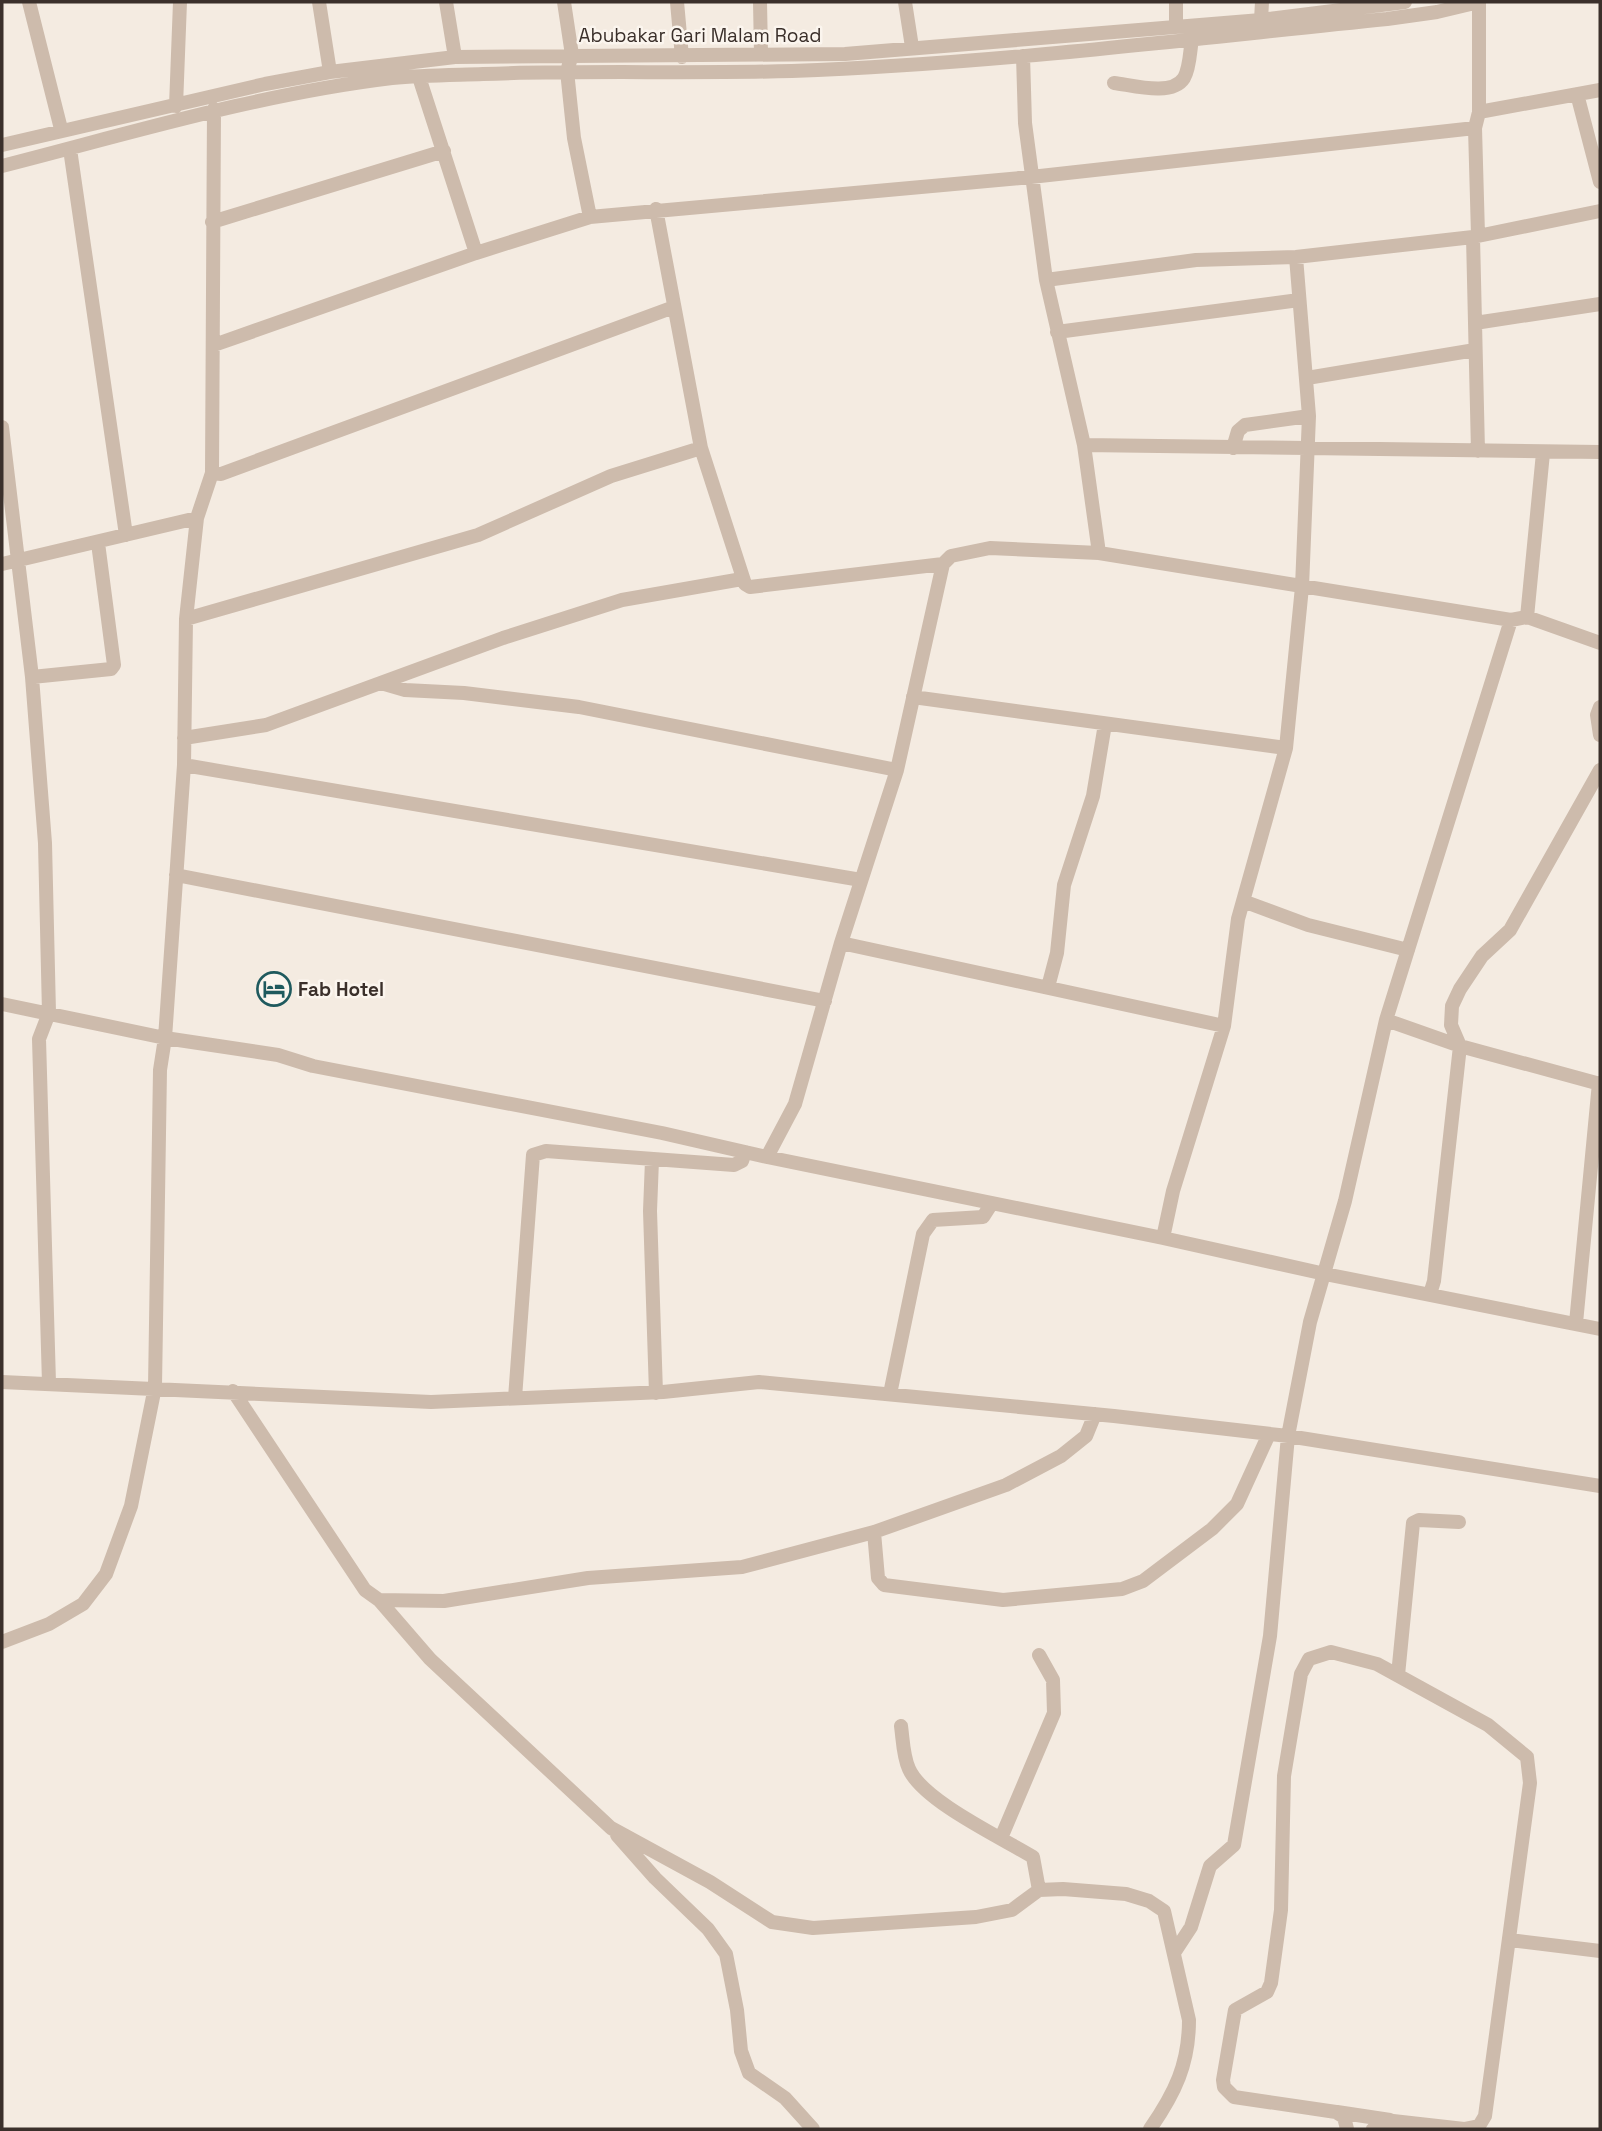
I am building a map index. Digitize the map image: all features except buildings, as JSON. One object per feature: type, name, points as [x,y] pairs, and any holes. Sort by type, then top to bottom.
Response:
[{"type":"street","points":[[29,2],[61,129]]},
{"type":"street","points":[[176,106],[180,2]]},
{"type":"street","points":[[319,2],[330,72]]},
{"type":"street","points":[[446,2],[455,57]]},
{"type":"street","points":[[564,2],[572,55],[567,71],[574,138],[590,217]]},
{"type":"street","points":[[677,2],[682,57]]},
{"type":"street","points":[[760,2],[761,54]]},
{"type":"street","points":[[905,2],[912,47]]},
{"type":"street","points":[[1176,2],[1176,26]]},
{"type":"street","points":[[1261,20],[1262,2]]},
{"type":"street","name":"Abubakar Gari Malam Road","points":[[2,145],[61,129],[330,72],[455,57],[845,54],[1261,20],[1405,2]]},
{"type":"street","points":[[2,166],[214,109],[330,87],[419,77],[567,71],[788,71],[1023,56],[1387,19],[1437,12],[1479,2],[1479,113],[1475,128],[1478,451]]},
{"type":"street","points":[[1114,83],[1168,88],[1179,83],[1185,76],[1192,39]]},
{"type":"street","points":[[1023,56],[1025,123],[1046,281],[1084,445],[1099,553]]},
{"type":"street","points":[[419,77],[476,253]]},
{"type":"street","points":[[1479,113],[1600,90]]},
{"type":"street","points":[[1577,94],[1600,182]]},
{"type":"street","points":[[2,1642],[49,1624],[83,1604],[107,1574],[131,1506],[155,1387],[160,1070],[165,1038],[184,765],[186,619],[197,518],[212,473],[214,109]]},
{"type":"street","points":[[214,345],[476,253],[590,217],[1031,177],[1475,128]]},
{"type":"street","points":[[70,149],[126,535]]},
{"type":"street","points":[[212,222],[444,151]]},
{"type":"street","points":[[656,209],[701,448],[742,579],[750,587],[943,564]]},
{"type":"street","points":[[1046,281],[1196,260],[1296,257],[1475,236],[1600,211]]},
{"type":"street","points":[[1163,1237],[1173,1191],[1224,1026],[1243,901],[1286,748],[1302,587],[1306,449],[1310,416],[1296,257]]},
{"type":"street","points":[[1057,332],[1299,300]]},
{"type":"street","points":[[1475,323],[1600,304]]},
{"type":"street","points":[[212,473],[221,474],[674,307]]},
{"type":"street","points":[[1307,377],[1475,350]]},
{"type":"street","points":[[1233,448],[1238,431],[1245,425],[1310,416]]},
{"type":"street","points":[[2,427],[33,677],[45,843],[50,1013],[39,1039],[49,1383]]},
{"type":"street","points":[[1084,445],[1600,452]]},
{"type":"street","points":[[186,619],[478,535],[611,476],[701,448]]},
{"type":"street","points":[[1527,617],[1543,453]]},
{"type":"street","points":[[2,564],[197,518]]},
{"type":"street","points":[[33,677],[111,669],[114,665],[98,543]]},
{"type":"street","points":[[767,1157],[795,1104],[841,943],[897,770],[943,564],[951,556],[990,548],[1099,553],[1511,620],[1527,617],[1600,643]]},
{"type":"street","points":[[184,738],[265,725],[503,638],[622,600],[742,579]]},
{"type":"street","points":[[1174,1953],[1191,1927],[1210,1866],[1234,1845],[1270,1636],[1288,1436],[1312,1314],[1345,1201],[1386,1020],[1511,620]]},
{"type":"street","points":[[381,683],[405,690],[464,693],[579,707],[897,770]]},
{"type":"street","points":[[913,697],[1286,748]]},
{"type":"street","points":[[1600,707],[1597,715],[1600,735]]},
{"type":"street","points":[[1048,987],[1057,953],[1064,885],[1093,796],[1105,724]]},
{"type":"street","points":[[184,765],[862,880]]},
{"type":"street","points":[[1430,1294],[1434,1281],[1460,1046],[1451,1025],[1452,1006],[1482,956],[1510,930],[1600,770]]},
{"type":"street","points":[[176,875],[825,1001]]},
{"type":"street","points":[[1243,901],[1308,925],[1408,950]]},
{"type":"street","points":[[841,943],[1224,1026]]},
{"type":"street","points":[[2,1003],[165,1038],[278,1055],[313,1066],[1163,1237],[1325,1274],[1600,1329]]},
{"type":"street","points":[[1386,1020],[1460,1046],[1599,1083],[1576,1323]]},
{"type":"street","points":[[515,1398],[533,1155],[546,1152],[734,1165],[742,1161],[745,1152]]},
{"type":"street","points":[[652,1160],[650,1211],[656,1393]]},
{"type":"street","points":[[890,1394],[923,1234],[928,1224],[933,1220],[983,1217],[992,1203]]},
{"type":"street","points":[[2,1382],[155,1387],[431,1402],[656,1393],[759,1382],[1095,1414],[1288,1436],[1600,1486]]},
{"type":"street","points":[[233,1391],[365,1590],[379,1600],[430,1659],[611,1828],[655,1878],[708,1929],[726,1954],[737,2010],[741,2051],[749,2073],[785,2098],[813,2129]]},
{"type":"street","points":[[379,1600],[444,1601],[588,1578],[742,1567],[874,1532],[1006,1485],[1061,1456],[1086,1436],[1095,1414]]},
{"type":"street","points":[[874,1532],[878,1578],[884,1585],[1003,1600],[1122,1589],[1143,1581],[1212,1529],[1237,1503],[1269,1434]]},
{"type":"street","points":[[1398,1675],[1413,1523],[1419,1520],[1459,1522]]},
{"type":"street","points":[[1331,1652],[1377,1664],[1488,1725],[1527,1757],[1530,1783],[1510,1940],[1485,2116],[1479,2126],[1464,2129],[1393,2121],[1234,2097],[1224,2087],[1235,2010],[1267,1992],[1271,1983],[1281,1910],[1284,1776],[1305,1665],[1317,1655],[1331,1652]]},
{"type":"street","points":[[1001,1838],[1054,1713],[1053,1680],[1038,1656]]},
{"type":"street","points":[[901,1726],[909,1770],[920,1785],[961,1815],[1033,1857],[1039,1890]]},
{"type":"street","points":[[611,1828],[710,1882],[772,1922],[813,1928],[976,1917],[1012,1910],[1039,1890],[1126,1894],[1149,1901],[1164,1911],[1189,2020],[1187,2060],[1162,2112],[1150,2129]]},
{"type":"street","points":[[1510,1940],[1600,1951]]},
{"type":"street","points":[[1336,2112],[1343,2117],[1347,2129]]},
{"type":"street","points":[[1373,2129],[1381,2123],[1393,2121]]},
{"type":"place","name":"Fab Hotel","points":[[274,989]]}]
